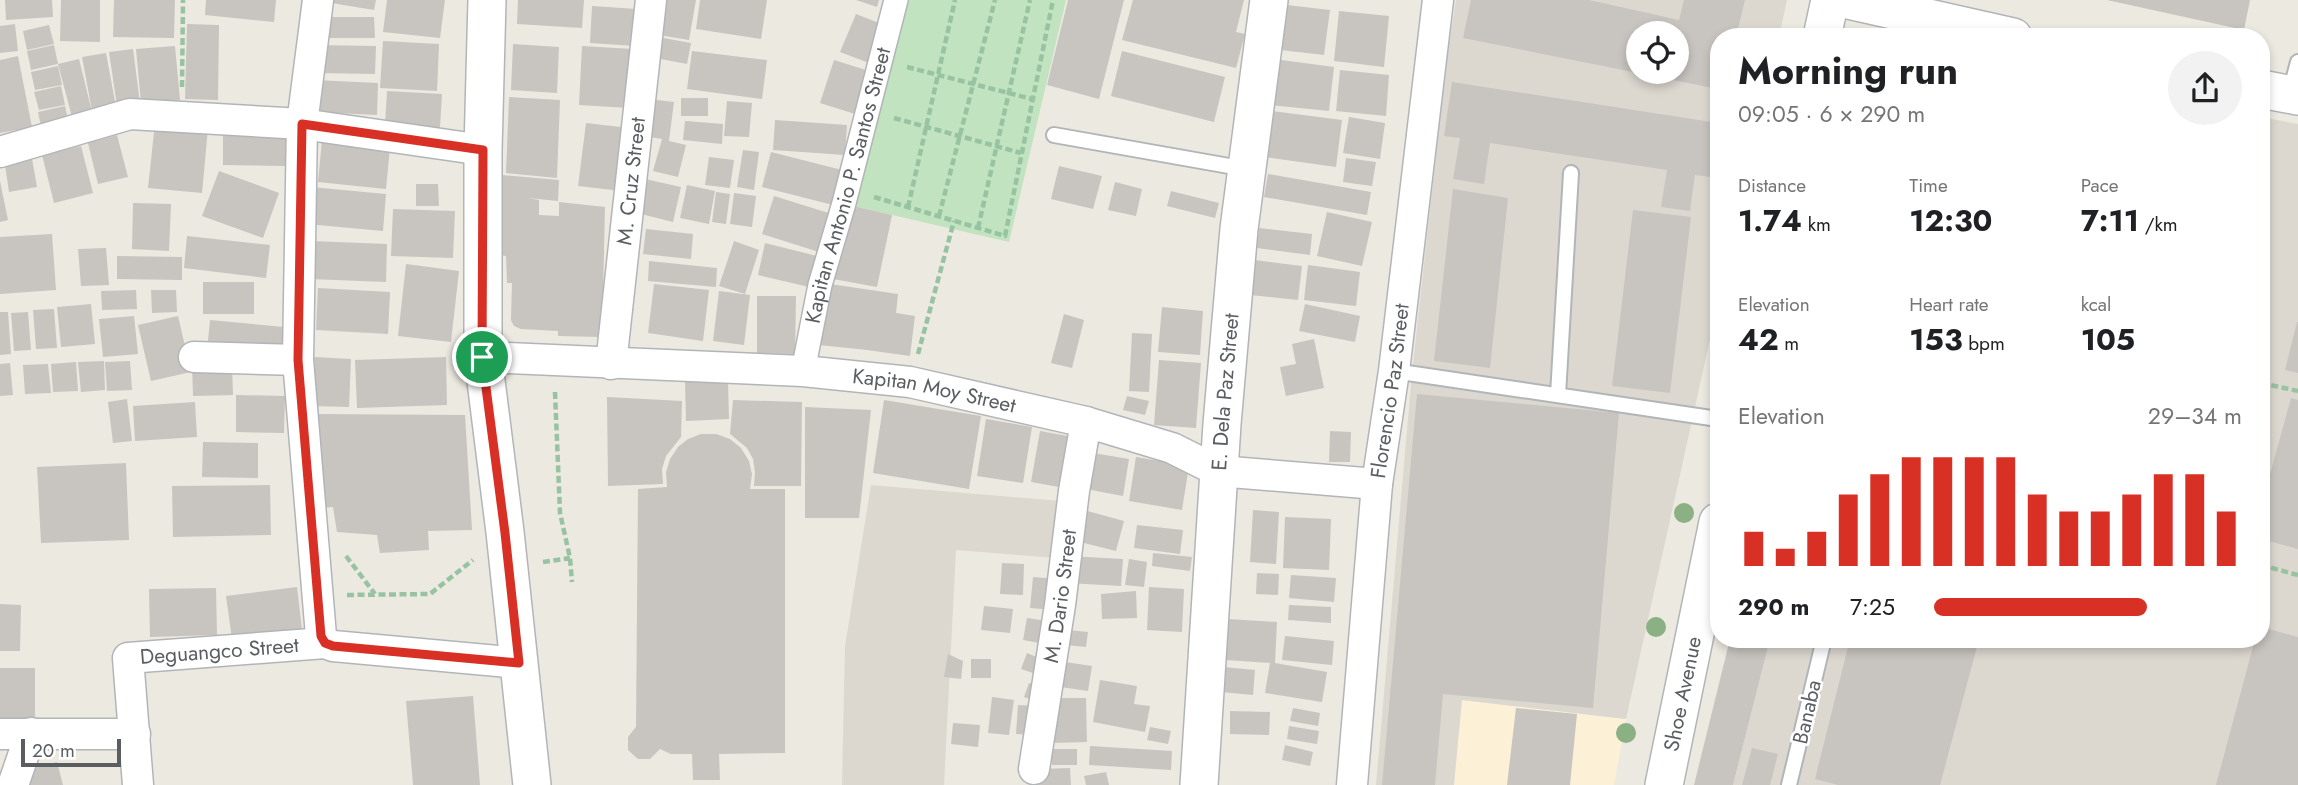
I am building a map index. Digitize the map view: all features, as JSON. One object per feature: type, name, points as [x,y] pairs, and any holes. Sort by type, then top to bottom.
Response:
[{"type":"street","points":[[318,0],[302,124],[298,360],[321,636],[325,643]]},
{"type":"street","points":[[488,0],[483,150],[482,357],[533,785]]},
{"type":"street","name":"M. Cruz Street","points":[[611,364],[651,0]]},
{"type":"street","name":"Kapitan Antonio P. Santos Street","points":[[803,371],[820,285],[844,203],[895,0]]},
{"type":"street","name":"E. Dela Paz Street","points":[[1199,785],[1218,471],[1239,229],[1269,0]]},
{"type":"street","name":"Florencio Paz Street","points":[[1352,785],[1377,484],[1394,371],[1438,0]]},
{"type":"street","points":[[1824,28],[1830,0]]},
{"type":"street","points":[[1848,0],[1973,28]]},
{"type":"street","points":[[0,152],[130,114],[302,124],[483,150]]},
{"type":"street","points":[[194,357],[298,360]]},
{"type":"street","name":"Kapitan Moy Street","points":[[482,357],[803,371],[910,382],[1086,422],[1172,448],[1218,471],[1377,484]]},
{"type":"street","name":"M. Dario Street","points":[[1034,769],[1086,422]]},
{"type":"street","name":"Shoe Avenue","points":[[1664,785],[1710,561]]},
{"type":"street","name":"Deguangco Street","points":[[135,734],[128,658],[325,643],[333,646],[519,663]]},
{"type":"street","points":[[13,785],[31,733]]},
{"type":"street","points":[[0,734],[135,734],[138,785]]},
{"type":"lane","points":[[1054,135],[1247,170]]},
{"type":"lane","points":[[1558,395],[1571,173]]},
{"type":"lane","points":[[1394,371],[1710,418]]},
{"type":"lane","name":"Banaba","points":[[1789,785],[1822,648]]},
{"type":"path","points":[[182,117],[183,0]]},
{"type":"path","points":[[908,207],[955,0]]},
{"type":"path","points":[[939,216],[995,0]]},
{"type":"path","points":[[978,228],[1030,0]]},
{"type":"path","points":[[871,196],[1005,236],[1054,0]]},
{"type":"path","points":[[903,66],[1032,99]]},
{"type":"path","points":[[890,117],[1021,153]]},
{"type":"path","points":[[910,382],[954,220]]},
{"type":"path","points":[[555,384],[560,513],[570,558],[572,582]]},
{"type":"path","points":[[2270,385],[2298,391]]},
{"type":"path","points":[[344,553],[375,595]]},
{"type":"path","points":[[539,563],[570,558]]},
{"type":"path","points":[[318,596],[430,594],[473,560]]},
{"type":"path","points":[[2270,567],[2298,575]]},
{"type":"shaded area","points":[[1456,0],[1787,0],[1781,28],[1710,28],[1710,339],[1626,719],[1462,700],[1454,785],[1376,785],[1412,373],[1446,64]]},
{"type":"shaded area","points":[[2270,119],[2298,124],[2298,785],[1733,785],[1768,648],[2270,648]]},
{"type":"shaded area","points":[[871,485],[1061,501],[1055,558],[956,550],[944,785],[842,785],[845,646]]},
{"type":"shaded area","points":[[1461,700],[1626,719],[1614,785],[1454,785]]},
{"type":"green space","points":[[903,0],[1066,0],[1009,242],[849,205]]},
{"type":"building","points":[[5,0],[52,0],[53,17],[6,20]]},
{"type":"building","points":[[61,0],[100,0],[100,42],[60,41]]},
{"type":"building","points":[[114,0],[175,0],[174,38],[113,37]]},
{"type":"building","points":[[206,0],[276,0],[274,22],[205,15]]},
{"type":"building","points":[[325,0],[376,0],[374,10]]},
{"type":"building","points":[[387,0],[445,0],[440,38],[383,32]]},
{"type":"building","points":[[518,0],[584,0],[582,28],[517,24]]},
{"type":"building","points":[[665,0],[696,0],[689,40],[659,35]]},
{"type":"building","points":[[700,0],[767,0],[761,39],[696,29]]},
{"type":"building","points":[[856,0],[879,0],[877,7]]},
{"type":"building","points":[[1068,0],[1124,0],[1099,99],[1047,85]]},
{"type":"building","points":[[1133,0],[1244,0],[1236,32],[1245,34],[1236,68],[1122,40]]},
{"type":"building","points":[[1471,0],[1589,0],[1679,20],[1684,0],[1745,0],[1738,28],[1710,28],[1710,87],[1689,83],[1689,21],[1626,21],[1626,71],[1463,38]]},
{"type":"building","points":[[2107,0],[2250,0],[2244,28]]},
{"type":"building","points":[[1278,4],[1330,10],[1324,55],[1272,49]]},
{"type":"building","points":[[592,6],[637,9],[635,46],[590,43]]},
{"type":"building","points":[[1339,11],[1389,16],[1384,67],[1334,61]]},
{"type":"building","points":[[856,14],[884,25],[869,63],[840,52]]},
{"type":"building","points":[[323,17],[374,17],[375,38],[323,38]]},
{"type":"building","points":[[15,24],[18,51],[0,53],[0,26]]},
{"type":"building","points":[[187,24],[219,25],[218,100],[185,99]]},
{"type":"building","points":[[49,25],[54,44],[27,50],[23,31]]},
{"type":"building","points":[[658,37],[691,43],[687,64],[655,58]]},
{"type":"building","points":[[383,41],[439,44],[437,91],[380,88]]},
{"type":"building","points":[[513,44],[559,47],[557,93],[511,90]]},
{"type":"building","points":[[54,45],[58,64],[31,70],[27,51]]},
{"type":"building","points":[[317,45],[376,46],[375,74],[316,73]]},
{"type":"building","points":[[175,46],[180,100],[141,103],[136,49]]},
{"type":"building","points":[[582,46],[633,49],[629,108],[579,105]]},
{"type":"building","points":[[133,49],[140,103],[117,106],[109,52]]},
{"type":"building","points":[[692,51],[767,60],[762,99],[687,89]]},
{"type":"building","points":[[1122,51],[1225,77],[1214,122],[1111,96]]},
{"type":"building","points":[[106,53],[116,107],[92,111],[82,57]]},
{"type":"building","points":[[18,56],[32,127],[0,133],[0,60]]},
{"type":"building","points":[[79,59],[92,112],[72,117],[58,64]]},
{"type":"building","points":[[1274,59],[1334,67],[1329,111],[1269,105]]},
{"type":"building","points":[[834,60],[869,71],[855,114],[820,103]]},
{"type":"building","points":[[58,66],[62,85],[35,90],[31,72]]},
{"type":"building","points":[[1340,70],[1389,75],[1386,116],[1336,111]]},
{"type":"building","points":[[315,80],[378,83],[377,115],[314,112]]},
{"type":"building","points":[[1452,82],[1710,122],[1710,177],[1695,175],[1690,211],[1661,207],[1667,170],[1490,143],[1484,184],[1453,179],[1460,138],[1444,136]]},
{"type":"building","points":[[61,86],[65,105],[39,110],[34,92]]},
{"type":"building","points":[[387,91],[442,94],[440,128],[385,125]]},
{"type":"building","points":[[509,97],[560,100],[557,178],[506,173]]},
{"type":"building","points":[[681,98],[708,98],[708,116],[681,116]]},
{"type":"building","points":[[649,99],[674,102],[669,141],[686,145],[678,177],[653,171],[662,139],[644,136]]},
{"type":"building","points":[[727,101],[752,103],[749,137],[724,136]]},
{"type":"building","points":[[65,106],[69,125],[42,131],[38,112]]},
{"type":"building","points":[[1272,111],[1342,120],[1336,167],[1265,157]]},
{"type":"building","points":[[1349,117],[1385,123],[1380,159],[1343,153]]},
{"type":"building","points":[[775,120],[847,125],[845,155],[773,150]]},
{"type":"building","points":[[685,121],[723,124],[722,144],[683,140]]},
{"type":"building","points":[[155,123],[208,128],[202,193],[148,188]]},
{"type":"building","points":[[586,123],[629,128],[622,191],[578,186]]},
{"type":"building","points":[[223,129],[287,130],[286,166],[223,165]]},
{"type":"building","points":[[117,135],[128,177],[98,184],[88,143]]},
{"type":"building","points":[[322,140],[390,147],[386,189],[318,182]]},
{"type":"building","points":[[81,146],[93,193],[54,203],[42,155]]},
{"type":"building","points":[[743,150],[759,152],[754,190],[737,187]]},
{"type":"building","points":[[771,152],[846,171],[837,206],[762,187]]},
{"type":"building","points":[[31,153],[37,187],[9,192],[4,158]]},
{"type":"building","points":[[709,157],[734,160],[730,188],[705,185]]},
{"type":"building","points":[[1346,158],[1376,162],[1372,186],[1343,182]]},
{"type":"building","points":[[1059,166],[1102,176],[1093,209],[1051,199]]},
{"type":"building","points":[[219,171],[279,193],[263,238],[202,216]]},
{"type":"building","points":[[1268,174],[1371,192],[1367,215],[1264,197]]},
{"type":"building","points":[[502,175],[559,180],[558,201],[528,198],[539,200],[539,215],[559,216],[559,202],[605,207],[602,337],[558,336],[558,331],[521,329],[514,326],[511,320],[512,283],[507,283],[506,256],[499,255]]},
{"type":"building","points":[[645,179],[681,187],[673,222],[637,213]]},
{"type":"building","points":[[0,181],[8,220],[0,222]]},
{"type":"building","points":[[1115,182],[1142,189],[1136,216],[1108,210]]},
{"type":"building","points":[[416,184],[438,184],[439,206],[416,206]]},
{"type":"building","points":[[687,185],[715,191],[709,224],[680,218]]},
{"type":"building","points":[[311,187],[386,194],[383,231],[307,224]]},
{"type":"building","points":[[1453,189],[1508,198],[1490,368],[1434,361]]},
{"type":"building","points":[[1171,191],[1219,203],[1215,218],[1167,206]]},
{"type":"building","points":[[716,192],[730,194],[726,224],[712,222]]},
{"type":"building","points":[[734,193],[756,196],[752,227],[730,224]]},
{"type":"building","points":[[774,196],[835,215],[822,253],[762,234]]},
{"type":"building","points":[[133,203],[171,204],[169,251],[132,249]]},
{"type":"building","points":[[849,205],[892,215],[877,287],[833,279]]},
{"type":"building","points":[[393,209],[455,211],[453,258],[391,256]]},
{"type":"building","points":[[1633,210],[1691,217],[1670,393],[1612,386]]},
{"type":"building","points":[[1327,212],[1372,222],[1362,266],[1317,256]]},
{"type":"building","points":[[1259,228],[1312,234],[1310,255],[1257,248]]},
{"type":"building","points":[[646,229],[693,234],[691,259],[643,254]]},
{"type":"building","points":[[52,234],[56,290],[0,294],[0,237]]},
{"type":"building","points":[[187,236],[270,245],[266,278],[184,268]]},
{"type":"building","points":[[311,241],[387,244],[386,282],[310,279]]},
{"type":"building","points":[[734,241],[759,250],[745,294],[719,286]]},
{"type":"building","points":[[765,243],[817,256],[809,287],[758,275]]},
{"type":"building","points":[[106,248],[109,285],[81,286],[78,249]]},
{"type":"building","points":[[117,256],[182,257],[182,280],[117,279]]},
{"type":"building","points":[[1255,260],[1302,266],[1298,300],[1250,295]]},
{"type":"building","points":[[649,261],[717,268],[716,287],[648,281]]},
{"type":"building","points":[[406,264],[459,271],[451,342],[398,336]]},
{"type":"building","points":[[1308,265],[1360,272],[1356,306],[1304,300]]},
{"type":"building","points":[[203,282],[254,282],[254,314],[203,314]]},
{"type":"building","points":[[654,284],[709,290],[703,341],[648,333]]},
{"type":"building","points":[[830,284],[898,294],[896,313],[915,316],[910,356],[819,345]]},
{"type":"building","points":[[318,288],[390,292],[388,334],[316,330]]},
{"type":"building","points":[[136,290],[137,309],[102,310],[101,291]]},
{"type":"building","points":[[151,290],[176,290],[177,312],[152,313]]},
{"type":"building","points":[[719,291],[750,295],[744,345],[713,341]]},
{"type":"building","points":[[757,296],[796,296],[795,354],[757,353]]},
{"type":"building","points":[[91,304],[95,344],[61,347],[57,307]]},
{"type":"building","points":[[1305,304],[1360,316],[1355,342],[1299,331]]},
{"type":"building","points":[[1162,307],[1203,311],[1200,355],[1158,352]]},
{"type":"building","points":[[54,309],[57,348],[36,349],[33,310]]},
{"type":"building","points":[[0,312],[8,312],[11,354],[0,355]]},
{"type":"building","points":[[28,312],[31,350],[14,351],[11,313]]},
{"type":"building","points":[[1064,314],[1084,320],[1072,368],[1051,363]]},
{"type":"building","points":[[134,316],[138,354],[103,357],[99,319]]},
{"type":"building","points":[[178,316],[191,372],[151,381],[138,325]]},
{"type":"building","points":[[210,320],[284,327],[281,358],[207,351]]},
{"type":"building","points":[[2298,322],[2298,373],[2285,370]]},
{"type":"building","points":[[1132,333],[1152,334],[1149,392],[1129,391]]},
{"type":"building","points":[[1314,339],[1324,388],[1286,396],[1280,367],[1296,364],[1292,344]]},
{"type":"building","points":[[315,357],[351,359],[349,407],[313,406]]},
{"type":"building","points":[[446,357],[447,405],[357,408],[355,360]]},
{"type":"building","points":[[1159,360],[1201,363],[1196,428],[1154,425]]},
{"type":"building","points":[[104,361],[105,390],[81,392],[78,362]]},
{"type":"building","points":[[130,361],[132,390],[107,391],[105,362]]},
{"type":"building","points":[[76,362],[78,391],[53,392],[51,364]]},
{"type":"building","points":[[10,363],[13,395],[0,396],[0,364]]},
{"type":"building","points":[[48,364],[51,393],[25,394],[23,365]]},
{"type":"building","points":[[192,364],[232,364],[233,395],[193,396]]},
{"type":"building","points":[[728,381],[729,419],[686,421],[685,382]]},
{"type":"building","points":[[1417,394],[1619,413],[1593,708],[1443,694],[1435,785],[1382,785]]},
{"type":"building","points":[[236,395],[285,396],[284,433],[236,432]]},
{"type":"building","points":[[1127,396],[1149,401],[1145,415],[1123,410]]},
{"type":"building","points":[[607,397],[682,401],[681,437],[666,456],[662,469],[663,484],[608,486]]},
{"type":"building","points":[[2291,398],[2298,400],[2298,549],[2270,541],[2270,474]]},
{"type":"building","points":[[127,399],[132,441],[113,443],[108,402]]},
{"type":"building","points":[[733,400],[802,402],[801,486],[754,486],[753,459],[747,448],[730,434]]},
{"type":"building","points":[[884,400],[981,416],[969,489],[873,473]]},
{"type":"building","points":[[195,402],[197,437],[135,441],[133,406]]},
{"type":"building","points":[[805,407],[871,410],[859,518],[805,518]]},
{"type":"building","points":[[314,414],[465,415],[472,530],[428,531],[429,550],[380,553],[377,535],[337,532],[333,507],[321,508]]},
{"type":"building","points":[[986,419],[1032,427],[1023,483],[977,476]]},
{"type":"building","points":[[1040,431],[1079,438],[1070,489],[1031,482]]},
{"type":"building","points":[[1330,431],[1351,432],[1350,462],[1329,462]]},
{"type":"building","points":[[701,434],[716,434],[730,439],[741,448],[749,461],[752,474],[750,489],[785,489],[785,753],[719,754],[720,780],[693,780],[692,754],[671,754],[660,749],[650,759],[638,759],[628,750],[628,737],[636,727],[638,489],[667,487],[666,472],[670,459],[678,447]]},
{"type":"building","points":[[203,442],[258,443],[258,478],[202,477]]},
{"type":"building","points":[[1093,453],[1129,459],[1123,496],[1086,489]]},
{"type":"building","points":[[1136,457],[1189,466],[1182,510],[1129,501]]},
{"type":"building","points":[[126,463],[129,540],[41,543],[37,467]]},
{"type":"building","points":[[270,485],[271,535],[173,537],[172,486]]},
{"type":"building","points":[[1080,509],[1124,521],[1116,551],[1072,540]]},
{"type":"building","points":[[1253,510],[1279,512],[1276,564],[1250,562]]},
{"type":"building","points":[[1285,517],[1331,519],[1329,570],[1283,568]]},
{"type":"building","points":[[1137,525],[1183,530],[1180,554],[1134,548]]},
{"type":"building","points":[[1153,553],[1192,557],[1190,571],[1152,566]]},
{"type":"building","points":[[1069,556],[1123,559],[1121,586],[1068,583]]},
{"type":"building","points":[[1129,559],[1147,562],[1144,587],[1125,585]]},
{"type":"building","points":[[1002,563],[1024,564],[1023,595],[1000,594]]},
{"type":"building","points":[[1257,573],[1279,574],[1278,595],[1256,594]]},
{"type":"building","points":[[1291,575],[1336,578],[1334,602],[1289,598]]},
{"type":"building","points":[[1033,577],[1057,579],[1055,610],[1030,608]]},
{"type":"building","points":[[297,587],[302,630],[232,639],[226,596]]},
{"type":"building","points":[[1149,587],[1184,589],[1182,632],[1147,630]]},
{"type":"building","points":[[216,588],[217,635],[150,637],[149,589]]},
{"type":"building","points":[[1136,591],[1137,618],[1102,619],[1101,594]]},
{"type":"building","points":[[0,604],[21,605],[20,651],[0,651]]},
{"type":"building","points":[[1289,605],[1331,607],[1331,623],[1288,620]]},
{"type":"building","points":[[984,606],[1013,609],[1010,633],[981,630]]},
{"type":"building","points":[[1027,618],[1054,622],[1050,645],[1023,640]]},
{"type":"building","points":[[1228,619],[1277,622],[1275,663],[1327,672],[1322,702],[1265,693],[1270,663],[1226,660]]},
{"type":"building","points":[[2270,629],[2298,637],[2298,785],[2216,785],[2253,648],[2270,648]]},
{"type":"building","points":[[1068,630],[1088,632],[1086,647],[1066,645]]},
{"type":"building","points":[[1285,636],[1334,641],[1332,665],[1282,660]]},
{"type":"building","points":[[1728,648],[1768,648],[1733,785],[1694,785]]},
{"type":"building","points":[[1848,648],[1977,648],[1940,785],[1838,785],[1815,779]]},
{"type":"building","points":[[1027,653],[1041,659],[1036,674],[1021,669]]},
{"type":"building","points":[[948,654],[963,661],[961,679],[944,677]]},
{"type":"building","points":[[971,659],[991,659],[991,678],[971,678]]},
{"type":"building","points":[[1058,661],[1092,666],[1088,691],[1054,686]]},
{"type":"building","points":[[1223,667],[1255,670],[1253,695],[1221,692]]},
{"type":"building","points":[[0,668],[35,668],[35,719],[0,718]]},
{"type":"building","points":[[1100,680],[1137,686],[1134,704],[1150,706],[1145,732],[1093,722]]},
{"type":"building","points":[[1029,683],[1046,688],[1042,703],[1024,697]]},
{"type":"building","points":[[473,696],[480,785],[413,785],[406,701]]},
{"type":"building","points":[[992,697],[1014,700],[1009,735],[988,733]]},
{"type":"building","points":[[1050,698],[1086,698],[1087,742],[1051,743]]},
{"type":"building","points":[[1018,705],[1039,706],[1036,735],[1016,734]]},
{"type":"building","points":[[1293,708],[1320,713],[1318,726],[1290,721]]},
{"type":"building","points":[[1516,708],[1577,714],[1570,785],[1507,785]]},
{"type":"building","points":[[1230,711],[1270,712],[1269,735],[1230,734]]},
{"type":"building","points":[[953,723],[980,725],[978,747],[951,744]]},
{"type":"building","points":[[1289,726],[1319,731],[1317,744],[1287,739]]},
{"type":"building","points":[[1150,727],[1171,731],[1168,744],[1147,740]]},
{"type":"building","points":[[1285,745],[1313,752],[1310,766],[1282,760]]},
{"type":"building","points":[[1090,746],[1172,751],[1171,770],[1089,765]]},
{"type":"building","points":[[1752,748],[1778,754],[1770,785],[1742,785]]},
{"type":"building","points":[[1052,749],[1077,749],[1077,765],[1052,765]]},
{"type":"building","points":[[57,762],[63,785],[30,785],[26,770]]},
{"type":"building","points":[[1070,768],[1071,785],[1039,785],[1039,769]]},
{"type":"building","points":[[1106,772],[1109,785],[1086,785],[1084,776]]},
{"type":"route","points":[[302,124],[483,150],[482,357],[519,663],[333,646],[325,643],[321,636],[298,360],[302,124]]}]
